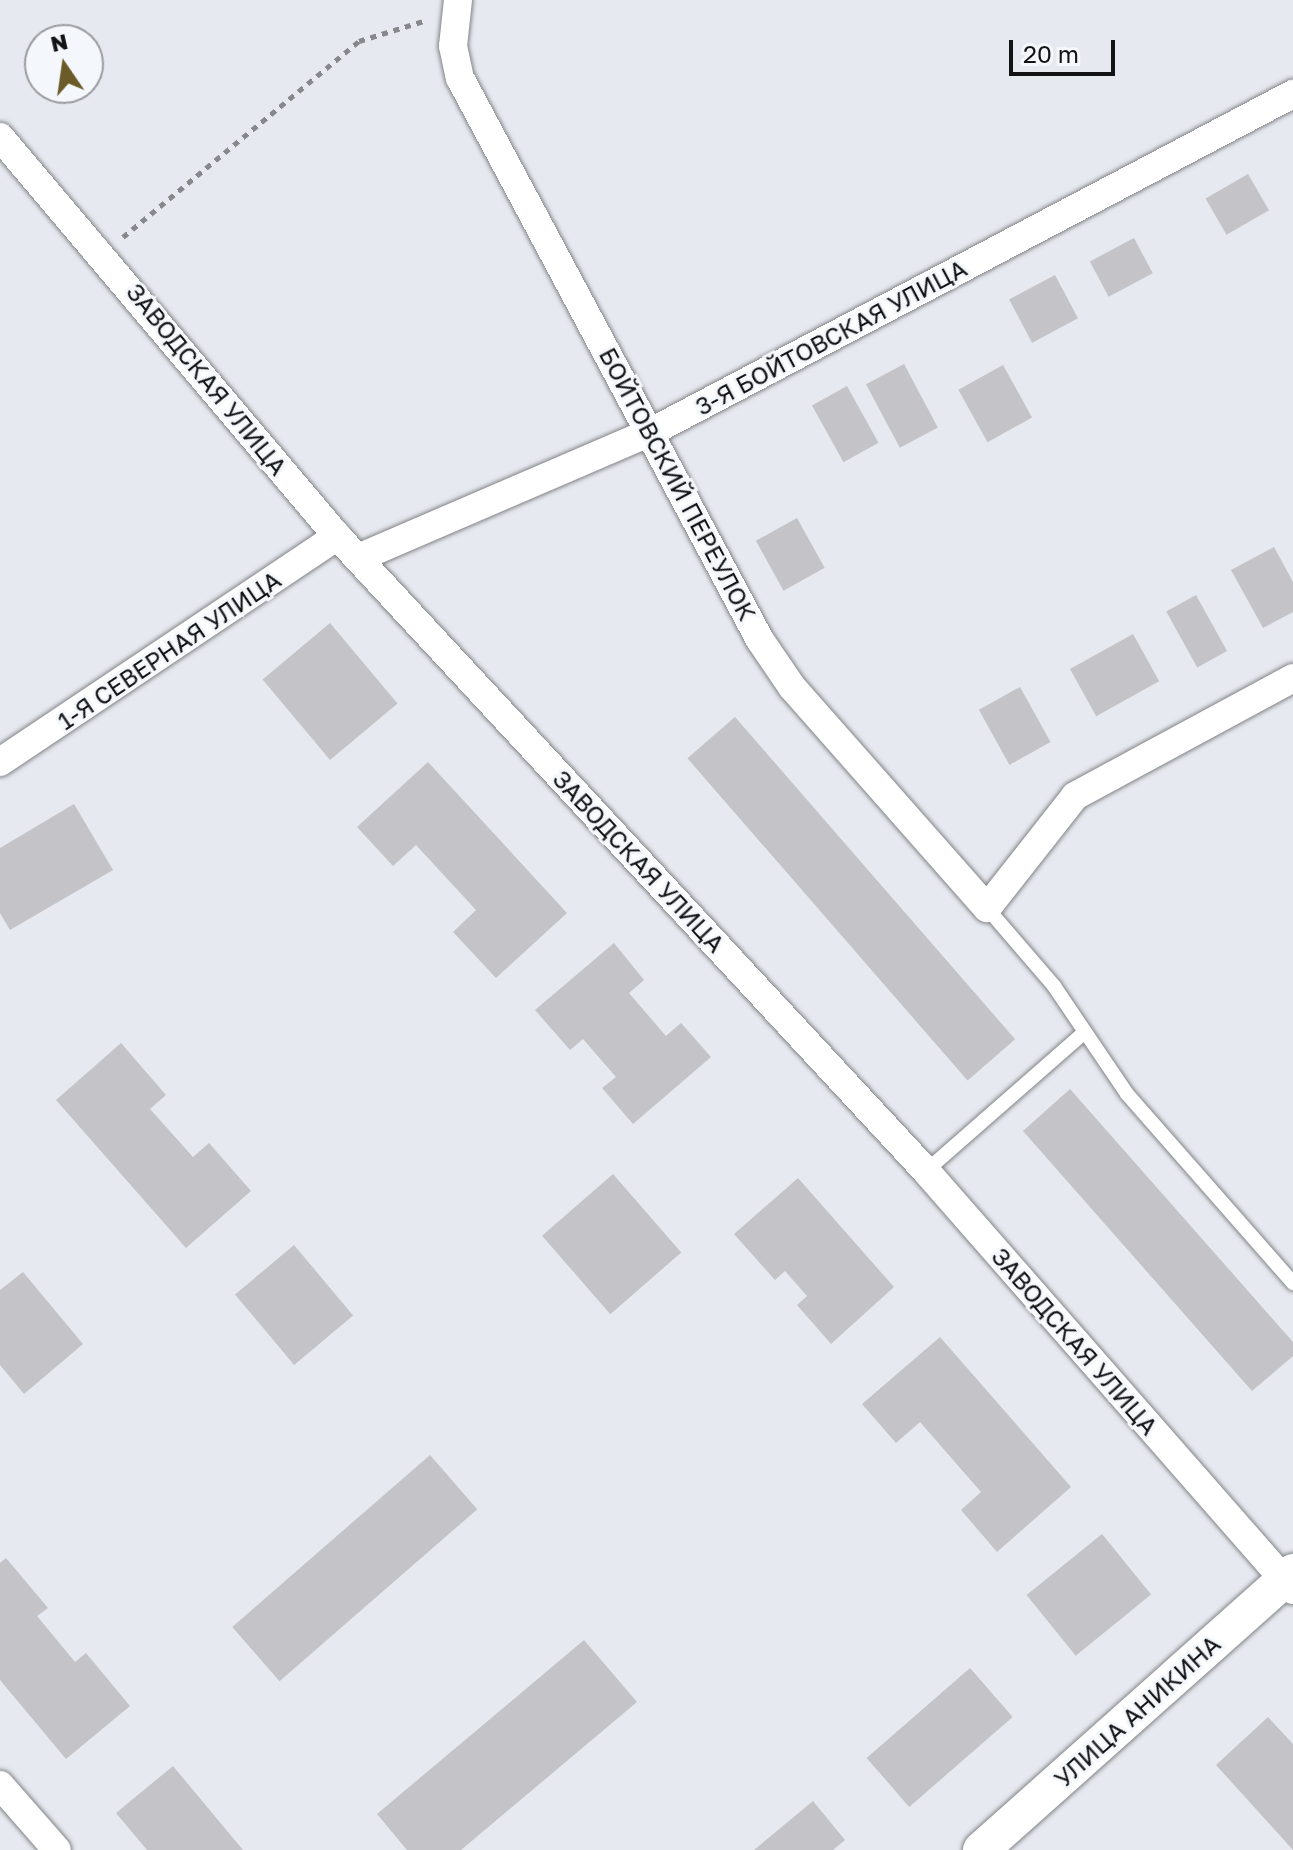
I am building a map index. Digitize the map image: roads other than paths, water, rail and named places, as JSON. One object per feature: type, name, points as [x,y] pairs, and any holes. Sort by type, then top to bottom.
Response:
[{"type":"street","name":"БОЙТОВСКИЙ ПЕРЕУЛОК","points":[[455,6],[460,78],[784,677],[987,908]]},
{"type":"street","name":"3-Я БОЙТОВСКАЯ УЛИЦА","points":[[358,558],[651,432],[1293,94]]},
{"type":"street","name":"ЗАВОДСКАЯ УЛИЦА","points":[[0,137],[103,253],[337,536],[926,1171],[1290,1581]]},
{"type":"street","name":"1-Я СЕВЕРНАЯ УЛИЦА","points":[[4,751],[337,536]]},
{"type":"street","points":[[987,908],[1075,796],[1293,678]]},
{"type":"street","name":"УЛИЦА АНИКИНА","points":[[981,1850],[1290,1581]]},
{"type":"street","points":[[0,1785],[57,1850]]},
{"type":"lane","points":[[987,908],[1085,1032],[1127,1094],[1293,1283]]},
{"type":"lane","points":[[926,1171],[1085,1032]]}]
